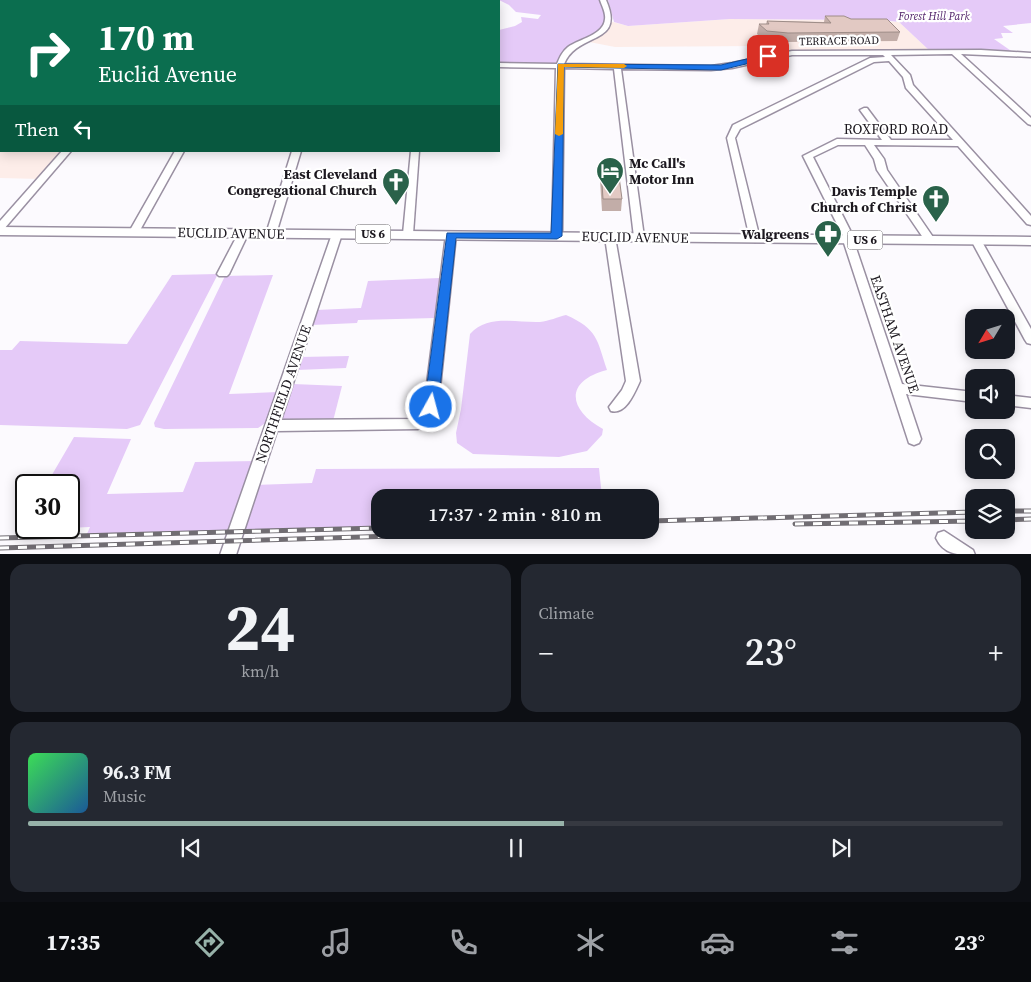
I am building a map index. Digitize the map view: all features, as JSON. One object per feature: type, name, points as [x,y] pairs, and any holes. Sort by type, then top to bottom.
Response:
[{"type":"main road","name":"EUCLID AVENUE","points":[[0,229],[243,234],[1031,241]]},
{"type":"street","points":[[557,236],[560,65],[564,55],[569,50],[595,36],[607,26],[609,17],[603,0]]},
{"type":"street","points":[[865,52],[873,60]]},
{"type":"street","name":"TERRACE ROAD","points":[[500,65],[721,68],[785,54],[865,52],[888,56],[954,52],[1031,55]]},
{"type":"street","points":[[954,52],[1031,122]]},
{"type":"street","points":[[755,239],[731,138],[736,127],[873,60],[888,56],[907,78],[909,86],[1031,222]]},
{"type":"street","points":[[617,66],[639,237]]},
{"type":"street","points":[[864,110],[888,142]]},
{"type":"street","name":"ROXFORD ROAD","points":[[849,240],[808,157],[836,142],[961,143]]},
{"type":"street","points":[[867,142],[879,159],[882,170],[930,240]]},
{"type":"street","points":[[0,229],[66,152]]},
{"type":"street","points":[[134,232],[179,152]]},
{"type":"street","points":[[271,234],[297,152]]},
{"type":"street","points":[[408,234],[415,152]]},
{"type":"street","points":[[223,274],[243,234]]},
{"type":"street","name":"NORTHFIELD AVENUE","points":[[228,554],[337,234]]},
{"type":"street","points":[[273,426],[418,424],[426,418],[431,407],[451,235]]},
{"type":"street","points":[[610,237],[633,382],[628,393],[616,406]]},
{"type":"street","name":"EASTHAM AVENUE","points":[[849,240],[914,439]]},
{"type":"street","points":[[976,240],[1031,340]]},
{"type":"street","points":[[898,388],[965,396]]},
{"type":"street","points":[[1015,401],[1031,403]]},
{"type":"street","points":[[944,538],[967,554]]},
{"type":"shaded area","points":[[730,19],[899,22],[931,52],[792,53],[766,57],[759,46],[615,47],[584,41],[609,21],[628,26]]},
{"type":"shaded area","points":[[0,152],[62,152],[40,179],[0,178]]},
{"type":"green space","points":[[500,0],[602,0],[609,17],[603,30],[574,46],[560,65],[500,65],[500,30],[522,22],[521,17],[538,19],[541,15],[516,12]]},
{"type":"green space","name":"Forest Hill Park","points":[[608,0],[1031,0],[1031,23],[1003,26],[1013,33],[1001,33],[1003,38],[994,39],[1017,55],[931,52],[899,22],[882,20],[730,19],[628,26],[614,22]]},
{"type":"green space","points":[[218,274],[140,425],[127,429],[0,425],[0,350],[12,350],[20,341],[127,344],[172,275]]},
{"type":"green space","points":[[273,275],[229,394],[278,392],[267,422],[258,428],[164,429],[155,427],[154,423],[225,276]]},
{"type":"green space","points":[[440,278],[435,318],[358,320],[357,323],[312,325],[316,310],[361,308],[368,281]]},
{"type":"green space","points":[[566,315],[584,325],[595,336],[607,370],[583,381],[578,388],[576,396],[578,405],[583,413],[603,429],[602,435],[587,451],[559,457],[473,454],[457,443],[456,433],[461,409],[470,334],[485,324],[494,322],[540,322]]},
{"type":"green space","points":[[349,356],[346,368],[297,370],[301,357]]},
{"type":"green space","points":[[293,384],[342,386],[333,421],[283,420]]},
{"type":"green space","points":[[74,437],[131,439],[107,494],[183,492],[195,462],[261,461],[253,485],[312,483],[316,469],[599,468],[601,489],[371,489],[371,528],[86,536],[90,527],[80,527],[80,474],[52,474]]},
{"type":"building","points":[[825,16],[844,16],[851,19],[887,19],[900,32],[788,33],[767,31],[759,24],[769,24],[767,21],[831,23]]},
{"type":"building","points":[[601,168],[618,169],[622,199],[603,199]]},
{"type":"railway","points":[[1015,511],[1031,511]]},
{"type":"railway","points":[[659,521],[965,512]]},
{"type":"railway","points":[[1015,520],[1031,519]]},
{"type":"railway","points":[[795,524],[965,521]]},
{"type":"railway","points":[[0,538],[371,528]]},
{"type":"railway","points":[[0,548],[371,537]]},
{"type":"slow traffic","points":[[559,134],[560,65],[624,66]]},
{"type":"place","name":"Mc Call's Motor Inn","points":[[610,195]]},
{"type":"place","name":"East Cleveland Congregational Church","points":[[396,206]]},
{"type":"place","name":"Davis Temple Church of Christ","points":[[936,223]]},
{"type":"place","name":"Walgreens","points":[[828,258]]},
{"type":"route","points":[[431,407],[451,235],[557,236],[560,65],[721,68],[768,56]]}]
